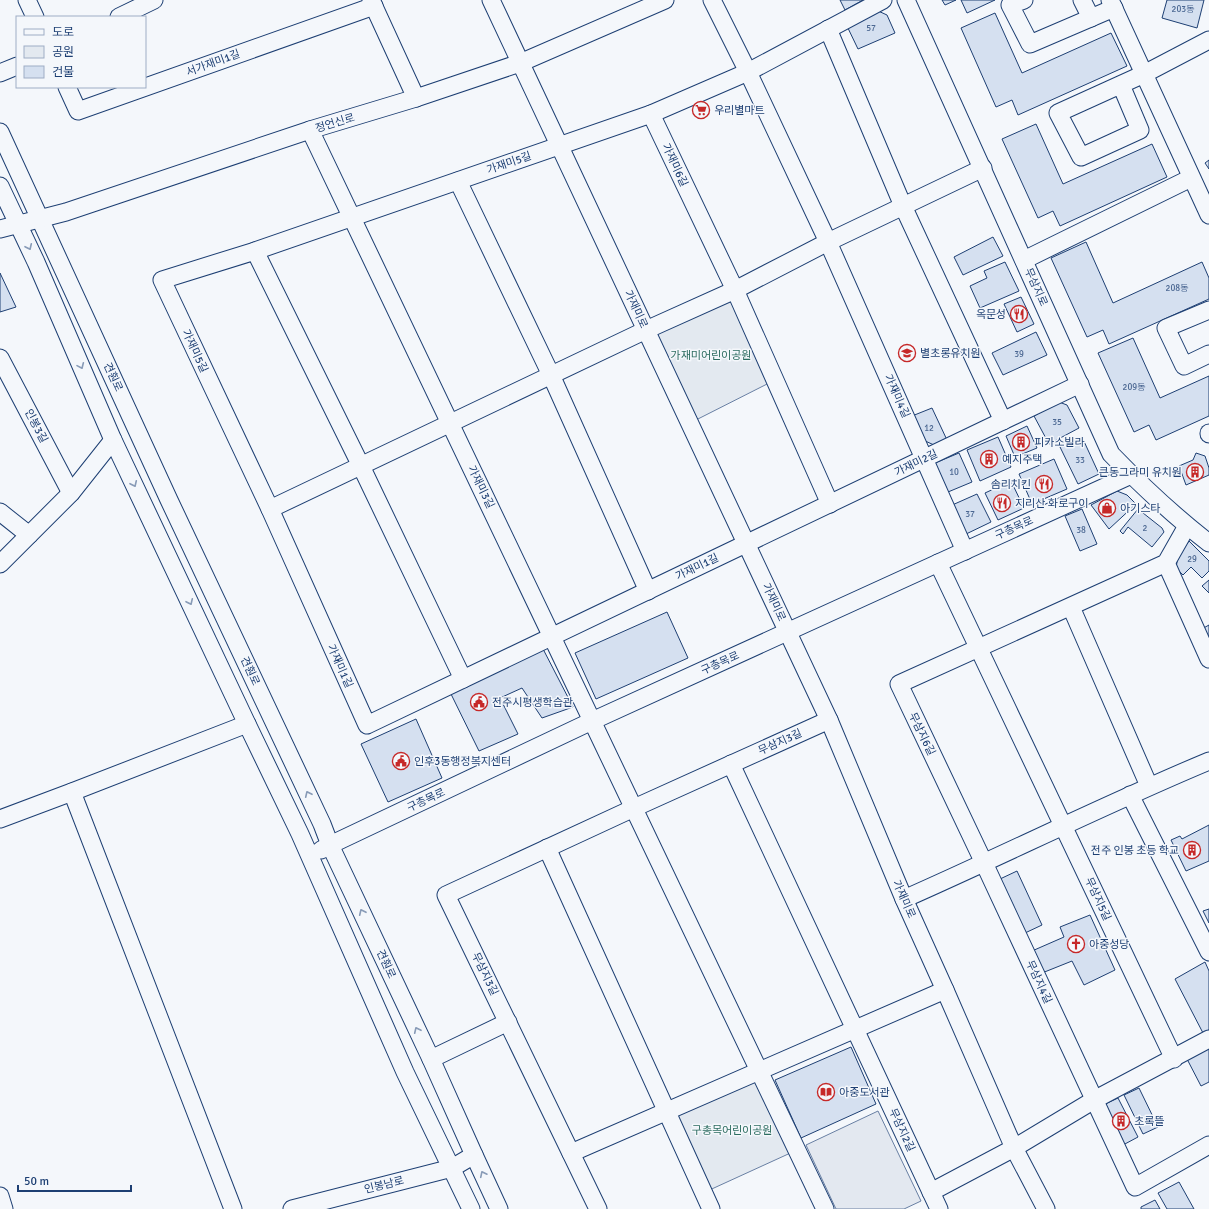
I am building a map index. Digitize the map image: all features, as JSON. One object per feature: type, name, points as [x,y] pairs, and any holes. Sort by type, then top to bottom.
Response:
[{"type":"street","points":[[27,0],[35,16]]},
{"type":"street","name":"가재미로","points":[[491,0],[829,720],[904,899],[1014,1148],[1046,1209]]},
{"type":"street","name":"정언신로","points":[[0,230],[81,207],[310,130],[416,98],[520,63],[635,6],[665,0]]},
{"type":"street","points":[[712,0],[748,72]]},
{"type":"street","points":[[559,146],[651,114],[748,72],[883,0]]},
{"type":"street","name":"무삼지로","points":[[906,0],[1111,454],[1131,475],[1187,526],[1209,543]]},
{"type":"street","points":[[1024,0],[1010,6],[1030,44],[1091,18],[1112,4],[1209,215]]},
{"type":"street","points":[[1082,0],[1091,18]]},
{"type":"street","points":[[122,16],[151,1]]},
{"type":"street","name":"서가재미1길","points":[[146,86],[372,3],[416,98]]},
{"type":"street","points":[[828,29],[903,206],[1003,422]]},
{"type":"street","points":[[1121,85],[1140,130],[1081,157],[1058,113],[1144,74],[1209,40]]},
{"type":"street","points":[[0,73],[16,66]]},
{"type":"street","name":"가재미4길","points":[[748,72],[828,242],[965,551]]},
{"type":"street","name":"서가재미1길","points":[[67,88],[78,111],[141,88]]},
{"type":"street","name":"가재미6길","points":[[651,114],[735,290]]},
{"type":"street","points":[[310,130],[352,217]]},
{"type":"street","name":"견훤로","points":[[0,132],[169,500],[322,824],[330,845],[431,1059],[499,1209]]},
{"type":"street","name":"가재미5길","points":[[270,510],[162,280],[559,146]]},
{"type":"street","points":[[270,510],[646,330],[735,290],[828,242],[982,168]]},
{"type":"street","points":[[1024,260],[1191,178]]},
{"type":"street","points":[[458,181],[552,375],[648,591]]},
{"type":"street","points":[[0,186],[36,262],[113,440],[311,856],[405,1072],[471,1209]]},
{"type":"street","name":"가재미3길","points":[[352,217],[552,636]]},
{"type":"street","points":[[254,250],[361,466],[463,679]]},
{"type":"street","points":[[735,290],[830,504]]},
{"type":"street","points":[[1209,310],[1166,328],[1184,366],[1209,354]]},
{"type":"street","name":"인봉3길","points":[[0,358],[71,494]]},
{"type":"street","name":"가재미2길","points":[[746,544],[1080,384]]},
{"type":"street","points":[[0,564],[71,494],[113,440]]},
{"type":"street","name":"구총목로","points":[[311,856],[330,845],[592,721],[1131,475]]},
{"type":"street","name":"가재미1길","points":[[270,510],[367,725],[746,544]]},
{"type":"street","points":[[0,512],[29,536]]},
{"type":"street","points":[[1187,526],[1166,564],[1209,659]]},
{"type":"street","points":[[938,563],[979,648]]},
{"type":"street","name":"무삼지6길","points":[[984,863],[899,684],[1166,564]]},
{"type":"street","points":[[1071,607],[1149,786]]},
{"type":"street","points":[[552,636],[822,1203]]},
{"type":"street","name":"무삼지5길","points":[[979,648],[1174,1059]]},
{"type":"street","name":"무삼지3길","points":[[598,1209],[446,894],[829,720]]},
{"type":"street","points":[[0,819],[247,724]]},
{"type":"street","points":[[904,899],[1149,786],[1209,761]]},
{"type":"street","name":"무삼지2길","points":[[730,764],[939,1209]]},
{"type":"street","points":[[72,792],[233,1209]]},
{"type":"street","points":[[1130,796],[1209,952]]},
{"type":"street","points":[[547,848],[710,1209]]},
{"type":"street","name":"무삼지4길","points":[[984,863],[1135,1187],[1209,1145]]},
{"type":"street","points":[[571,1153],[945,990]]},
{"type":"street","points":[[431,1059],[508,1022]]},
{"type":"street","points":[[931,1192],[1014,1148],[1094,1100],[1174,1059],[1209,1039]]},
{"type":"street","name":"인봉남로","points":[[292,1209],[452,1168],[474,1155]]},
{"type":"street","points":[[0,1196],[4,1209]]},
{"type":"green space","name":"가재미어린이공원","points":[[735,290],[775,380],[690,423],[646,330]]},
{"type":"green space","name":"구총목어린이공원","points":[[759,1071],[797,1150],[703,1193],[666,1111]]},
{"type":"shaded area","points":[[878,1111],[921,1201],[904,1209],[836,1209],[806,1145]]},
{"type":"building","points":[[840,0],[863,0],[845,10]]},
{"type":"building","points":[[942,0],[956,0],[945,5]]},
{"type":"building","points":[[961,0],[995,0],[967,13]]},
{"type":"building","points":[[1167,0],[1204,0],[1197,28],[1162,18]]},
{"type":"building","points":[[876,10],[887,15],[895,33],[858,49],[846,24]]},
{"type":"building","points":[[995,13],[1022,73],[1111,33],[1127,66],[1018,115],[1012,100],[996,107],[961,28]]},
{"type":"building","points":[[1036,124],[1063,184],[1152,144],[1167,177],[1060,226],[1053,211],[1038,218],[1002,139]]},
{"type":"building","points":[[1209,160],[1209,169],[1205,163]]},
{"type":"building","points":[[993,237],[1003,256],[963,275],[954,257]]},
{"type":"building","points":[[1086,242],[1113,303],[1202,262],[1209,278],[1209,299],[1109,344],[1103,330],[1087,337],[1051,258]]},
{"type":"building","points":[[1005,262],[1019,291],[980,308],[970,286],[987,278],[984,271]]},
{"type":"building","points":[[0,273],[16,307],[0,312]]},
{"type":"building","name":"옥문성","points":[[1021,297],[1034,324],[1017,332],[1004,304]]},
{"type":"building","points":[[1036,332],[1047,355],[1003,375],[992,353]]},
{"type":"building","points":[[1133,338],[1160,398],[1209,376],[1209,416],[1156,440],[1149,425],[1134,432],[1098,353]]},
{"type":"building","points":[[1059,402],[1067,405],[1079,428],[1049,444],[1034,416]]},
{"type":"building","points":[[932,408],[947,440],[934,445],[923,440],[912,416]]},
{"type":"building","name":"피카소빌라","points":[[1027,426],[1037,448],[1015,457],[1006,436]]},
{"type":"building","name":"예지주택","points":[[998,437],[1011,467],[980,481],[967,450]]},
{"type":"building","points":[[1082,437],[1099,474],[1078,484],[1060,447]]},
{"type":"building","points":[[959,453],[972,482],[948,492],[935,463]]},
{"type":"building","name":"큰동그라미 유치원","points":[[1196,453],[1205,456],[1209,468],[1209,475],[1186,485],[1179,466],[1193,460]]},
{"type":"building","points":[[1054,459],[1067,489],[1032,504],[1019,474]]},
{"type":"building","points":[[1011,481],[1024,508],[998,520],[985,493]]},
{"type":"building","points":[[1117,491],[1127,495],[1136,504],[1109,529],[1091,505]]},
{"type":"building","points":[[977,494],[991,522],[964,535],[950,506]]},
{"type":"building","points":[[1082,509],[1097,544],[1080,551],[1065,516]]},
{"type":"building","points":[[1138,509],[1162,528],[1164,532],[1152,547],[1128,527],[1123,534],[1120,531]]},
{"type":"building","points":[[1189,541],[1209,561],[1209,571],[1202,578],[1191,567],[1183,575],[1176,568],[1178,556]]},
{"type":"building","points":[[1209,580],[1209,593],[1202,586]]},
{"type":"building","points":[[667,612],[688,658],[596,699],[575,653]]},
{"type":"building","points":[[1209,625],[1209,647],[1200,630]]},
{"type":"building","name":"전주시평생학습관","points":[[542,647],[573,707],[542,718],[522,688],[500,698],[518,734],[479,751],[450,692]]},
{"type":"building","name":"인후3동행정복지센터","points":[[416,719],[442,778],[388,802],[361,744]]},
{"type":"building","name":"전주 인봉 초등 학교","points":[[1209,825],[1209,861],[1186,871],[1171,840],[1180,836],[1182,839]]},
{"type":"building","points":[[1017,871],[1042,925],[1025,933],[1000,879]]},
{"type":"building","points":[[1209,909],[1209,923],[1203,911]]},
{"type":"building","name":"아중성당","points":[[1090,915],[1115,970],[1084,985],[1072,961],[1042,973],[1032,951],[1064,937],[1060,927]]},
{"type":"building","points":[[1205,962],[1209,971],[1209,1030],[1203,1033],[1175,979]]},
{"type":"building","name":"아중도서관","points":[[851,1047],[876,1104],[801,1138],[775,1080]]},
{"type":"building","points":[[1209,1048],[1209,1082],[1201,1086],[1187,1059]]},
{"type":"building","points":[[1139,1088],[1158,1127],[1143,1134],[1124,1095]]},
{"type":"building","name":"초록뜰","points":[[1118,1098],[1138,1137],[1123,1145],[1103,1105]]},
{"type":"building","points":[[1179,1182],[1194,1209],[1167,1209],[1158,1193]]},
{"type":"building","points":[[1155,1200],[1160,1209],[1141,1209],[1141,1207]]},
{"type":"place","name":"우리별마트","points":[[701,110]]},
{"type":"place","name":"옥문성","points":[[1019,314]]},
{"type":"place","name":"별초롱유치원","points":[[907,353]]},
{"type":"place","name":"피카소빌라","points":[[1021,442]]},
{"type":"place","name":"예지주택","points":[[989,459]]},
{"type":"place","name":"큰동그라미 유치원","points":[[1195,472]]},
{"type":"place","name":"솜리치킨","points":[[1044,484]]},
{"type":"place","name":"지리산 화로구이","points":[[1002,503]]},
{"type":"place","name":"아기스타","points":[[1107,508]]},
{"type":"place","name":"전주시평생학습관","points":[[479,702]]},
{"type":"place","name":"인후3동행정복지센터","points":[[401,761]]},
{"type":"place","name":"전주 인봉 초등 학교","points":[[1192,850]]},
{"type":"place","name":"아중성당","points":[[1076,944]]},
{"type":"place","name":"아중도서관","points":[[826,1092]]},
{"type":"place","name":"초록뜰","points":[[1121,1121]]}]
